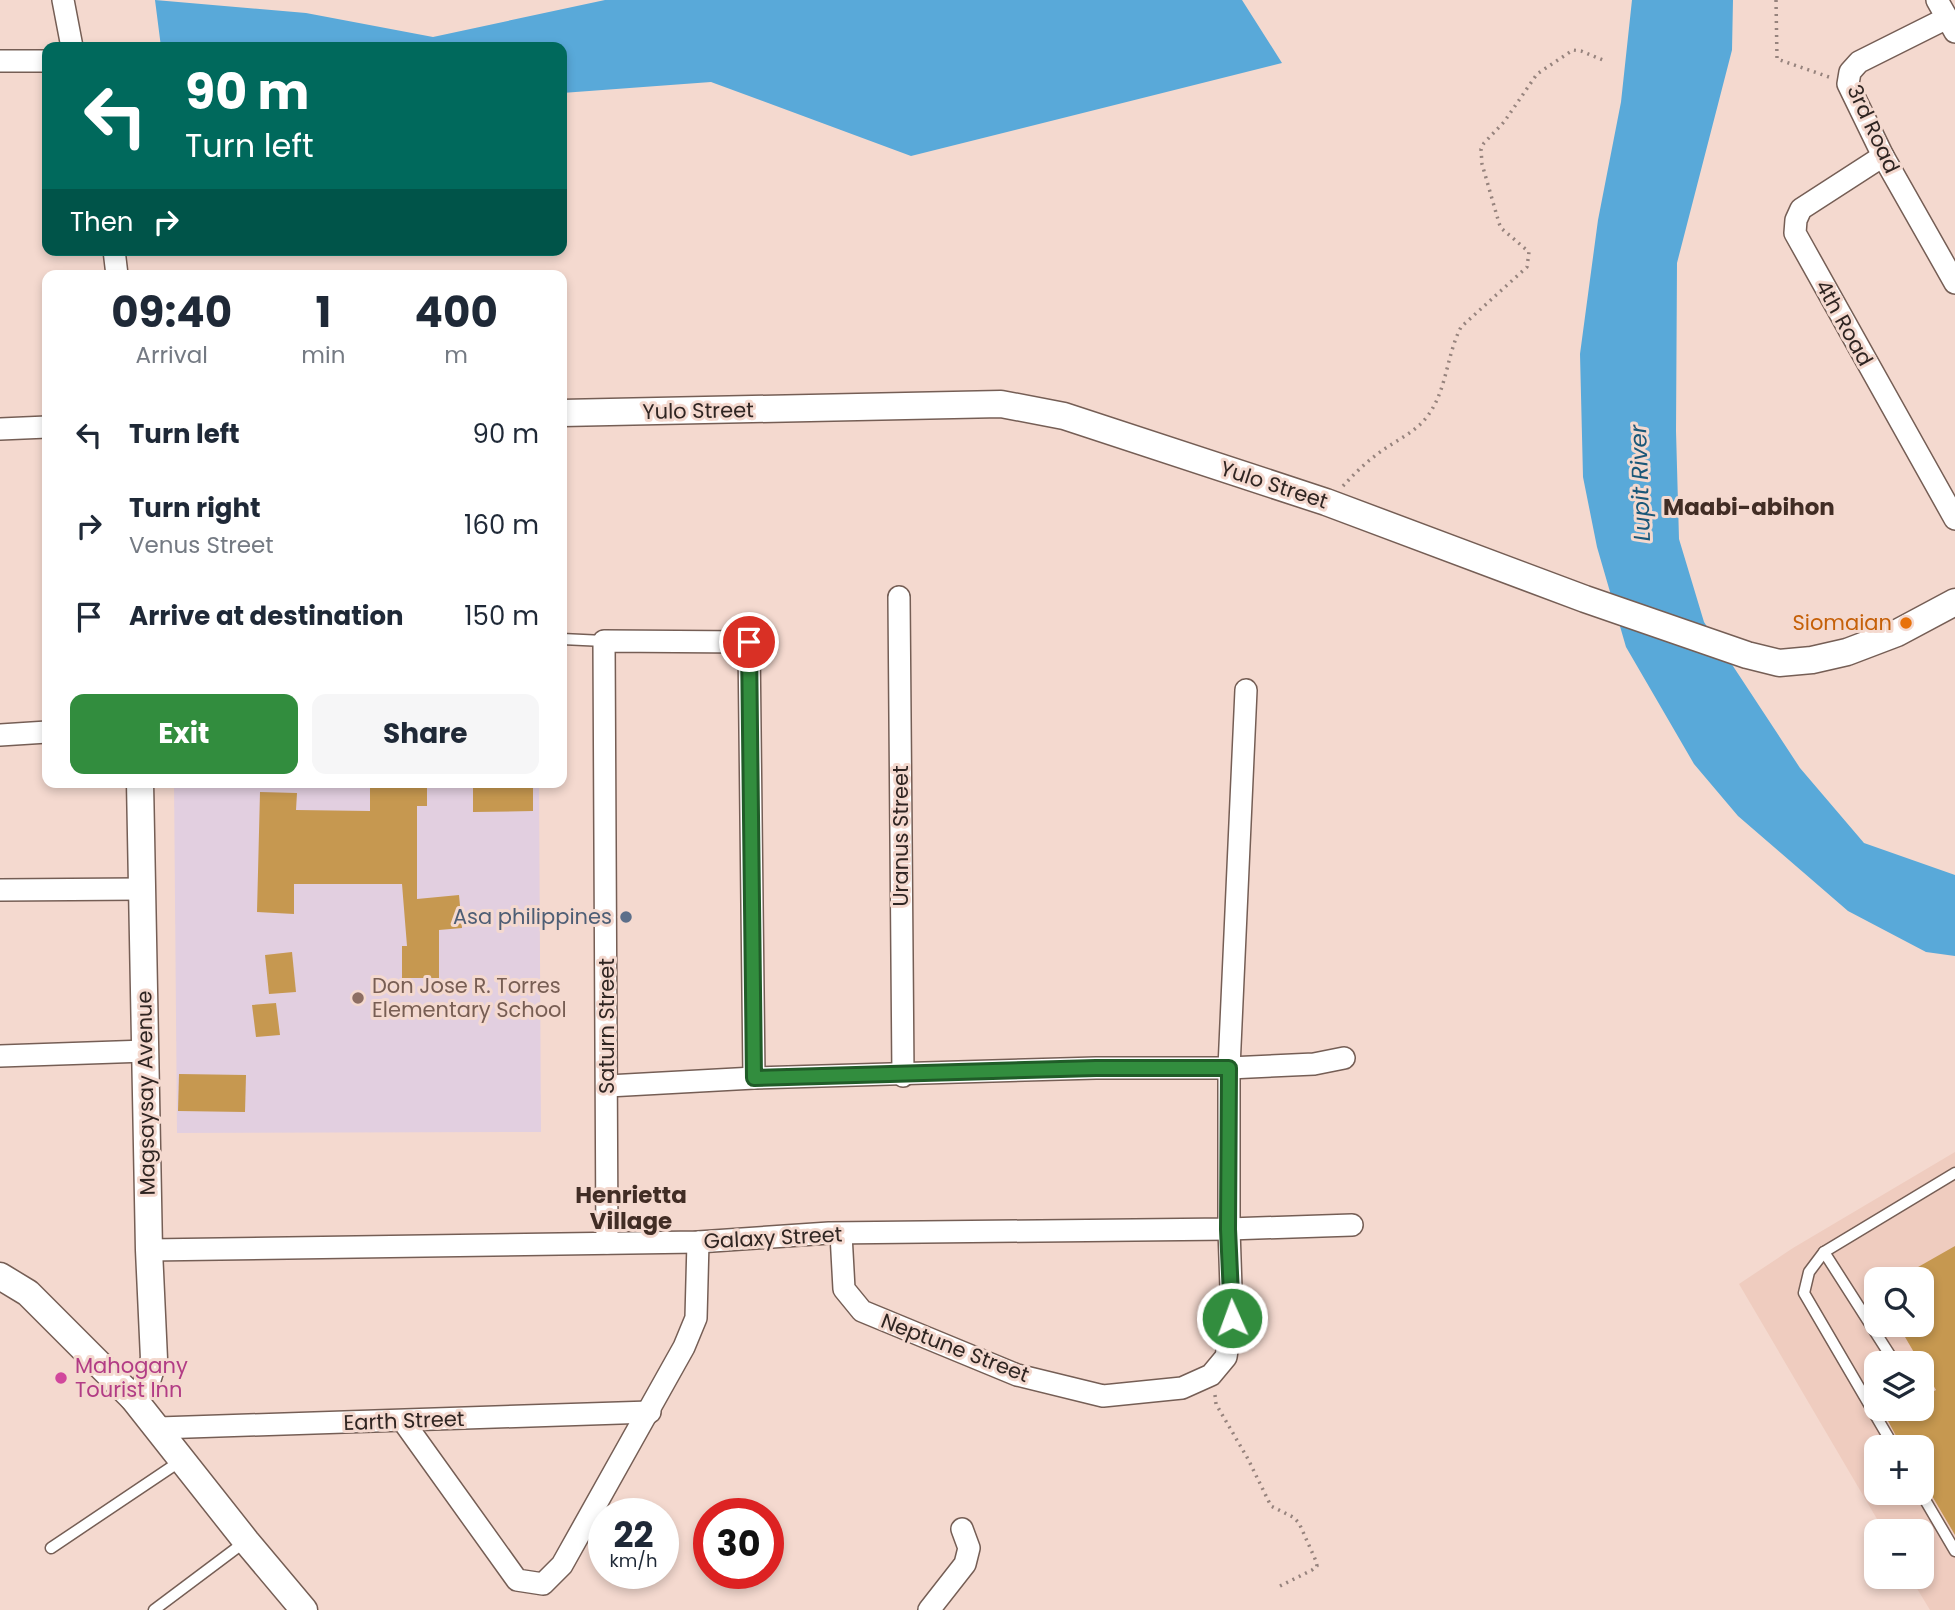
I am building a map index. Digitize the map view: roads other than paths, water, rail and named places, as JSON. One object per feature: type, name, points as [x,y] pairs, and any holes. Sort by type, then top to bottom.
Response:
[{"type":"street","points":[[63,0],[71,42]]},
{"type":"street","name":"3rd Road","points":[[1946,17],[1859,62],[1850,72],[1848,84],[1883,156],[1955,283]]},
{"type":"street","points":[[0,61],[42,61]]},
{"type":"street","name":"4th Road","points":[[1883,156],[1801,209],[1796,220],[1795,233],[1955,519]]},
{"type":"street","name":"Yulo Street","points":[[567,413],[1001,404],[1064,415],[1326,502],[1604,605],[1747,655],[1779,663],[1812,660],[1847,652],[1897,633],[1955,602]]},
{"type":"street","points":[[0,429],[42,427]]},
{"type":"street","name":"Uranus Street","points":[[899,597],[902,1076]]},
{"type":"street","points":[[604,641],[749,642],[754,1078]]},
{"type":"street","name":"Saturn Street","points":[[604,641],[607,1243]]},
{"type":"street","points":[[1228,1229],[1229,1068],[1246,690]]},
{"type":"street","points":[[0,735],[42,732]]},
{"type":"street","name":"Magsaysay Avenue","points":[[134,1398],[145,1387],[154,1359],[149,1250],[140,788]]},
{"type":"street","points":[[0,890],[141,889]]},
{"type":"street","points":[[0,1056],[146,1051]]},
{"type":"street","points":[[608,1086],[754,1078],[902,1076],[1096,1068],[1229,1068],[1322,1063],[1344,1058]]},
{"type":"street","name":"Galaxy Street","points":[[149,1250],[698,1242],[841,1234],[1352,1225]]},
{"type":"street","name":"Neptune Street","points":[[841,1234],[844,1289],[862,1311],[1017,1375],[1103,1396],[1182,1388],[1211,1376],[1226,1357],[1232,1318],[1228,1229]]},
{"type":"street","points":[[403,1421],[517,1580],[543,1584],[562,1565],[684,1347],[696,1318],[698,1242]]},
{"type":"street","points":[[0,1276],[28,1293],[134,1398],[304,1610]]},
{"type":"street","name":"Earth Street","points":[[159,1428],[650,1412]]},
{"type":"street","points":[[929,1610],[965,1564],[969,1548],[962,1529]]},
{"type":"lane","points":[[567,639],[604,641]]},
{"type":"lane","points":[[1887,1435],[1804,1293],[1809,1272],[1824,1252],[1955,1173]]},
{"type":"lane","points":[[1824,1252],[1887,1351]]},
{"type":"lane","points":[[51,1549],[182,1460]]},
{"type":"lane","points":[[1928,1505],[1955,1551]]},
{"type":"lane","points":[[154,1610],[246,1541]]},
{"type":"water","points":[[155,0],[306,13],[433,37],[605,0],[1242,0],[1282,63],[911,156],[711,82],[567,93],[567,42],[160,42]]},
{"type":"water","name":"Lupit River","points":[[1632,0],[1733,0],[1732,50],[1677,263],[1676,431],[1679,539],[1704,622],[1800,768],[1864,843],[1955,875],[1955,956],[1926,952],[1848,911],[1738,816],[1694,764],[1626,647],[1597,547],[1583,477],[1580,354],[1598,220],[1621,102]]},
{"type":"place","name":"Siomaian","points":[[1906,623]]},
{"type":"place","name":"Asa philippines","points":[[626,917]]},
{"type":"place","name":"Don Jose R. Torres Elementary School","points":[[358,998]]},
{"type":"place","name":"Mahogany Tourist Inn","points":[[61,1378]]},
{"type":"district","name":"Maabi-abihon","points":[[1749,507]]},
{"type":"district","name":"Henrietta Village","points":[[631,1208]]}]
